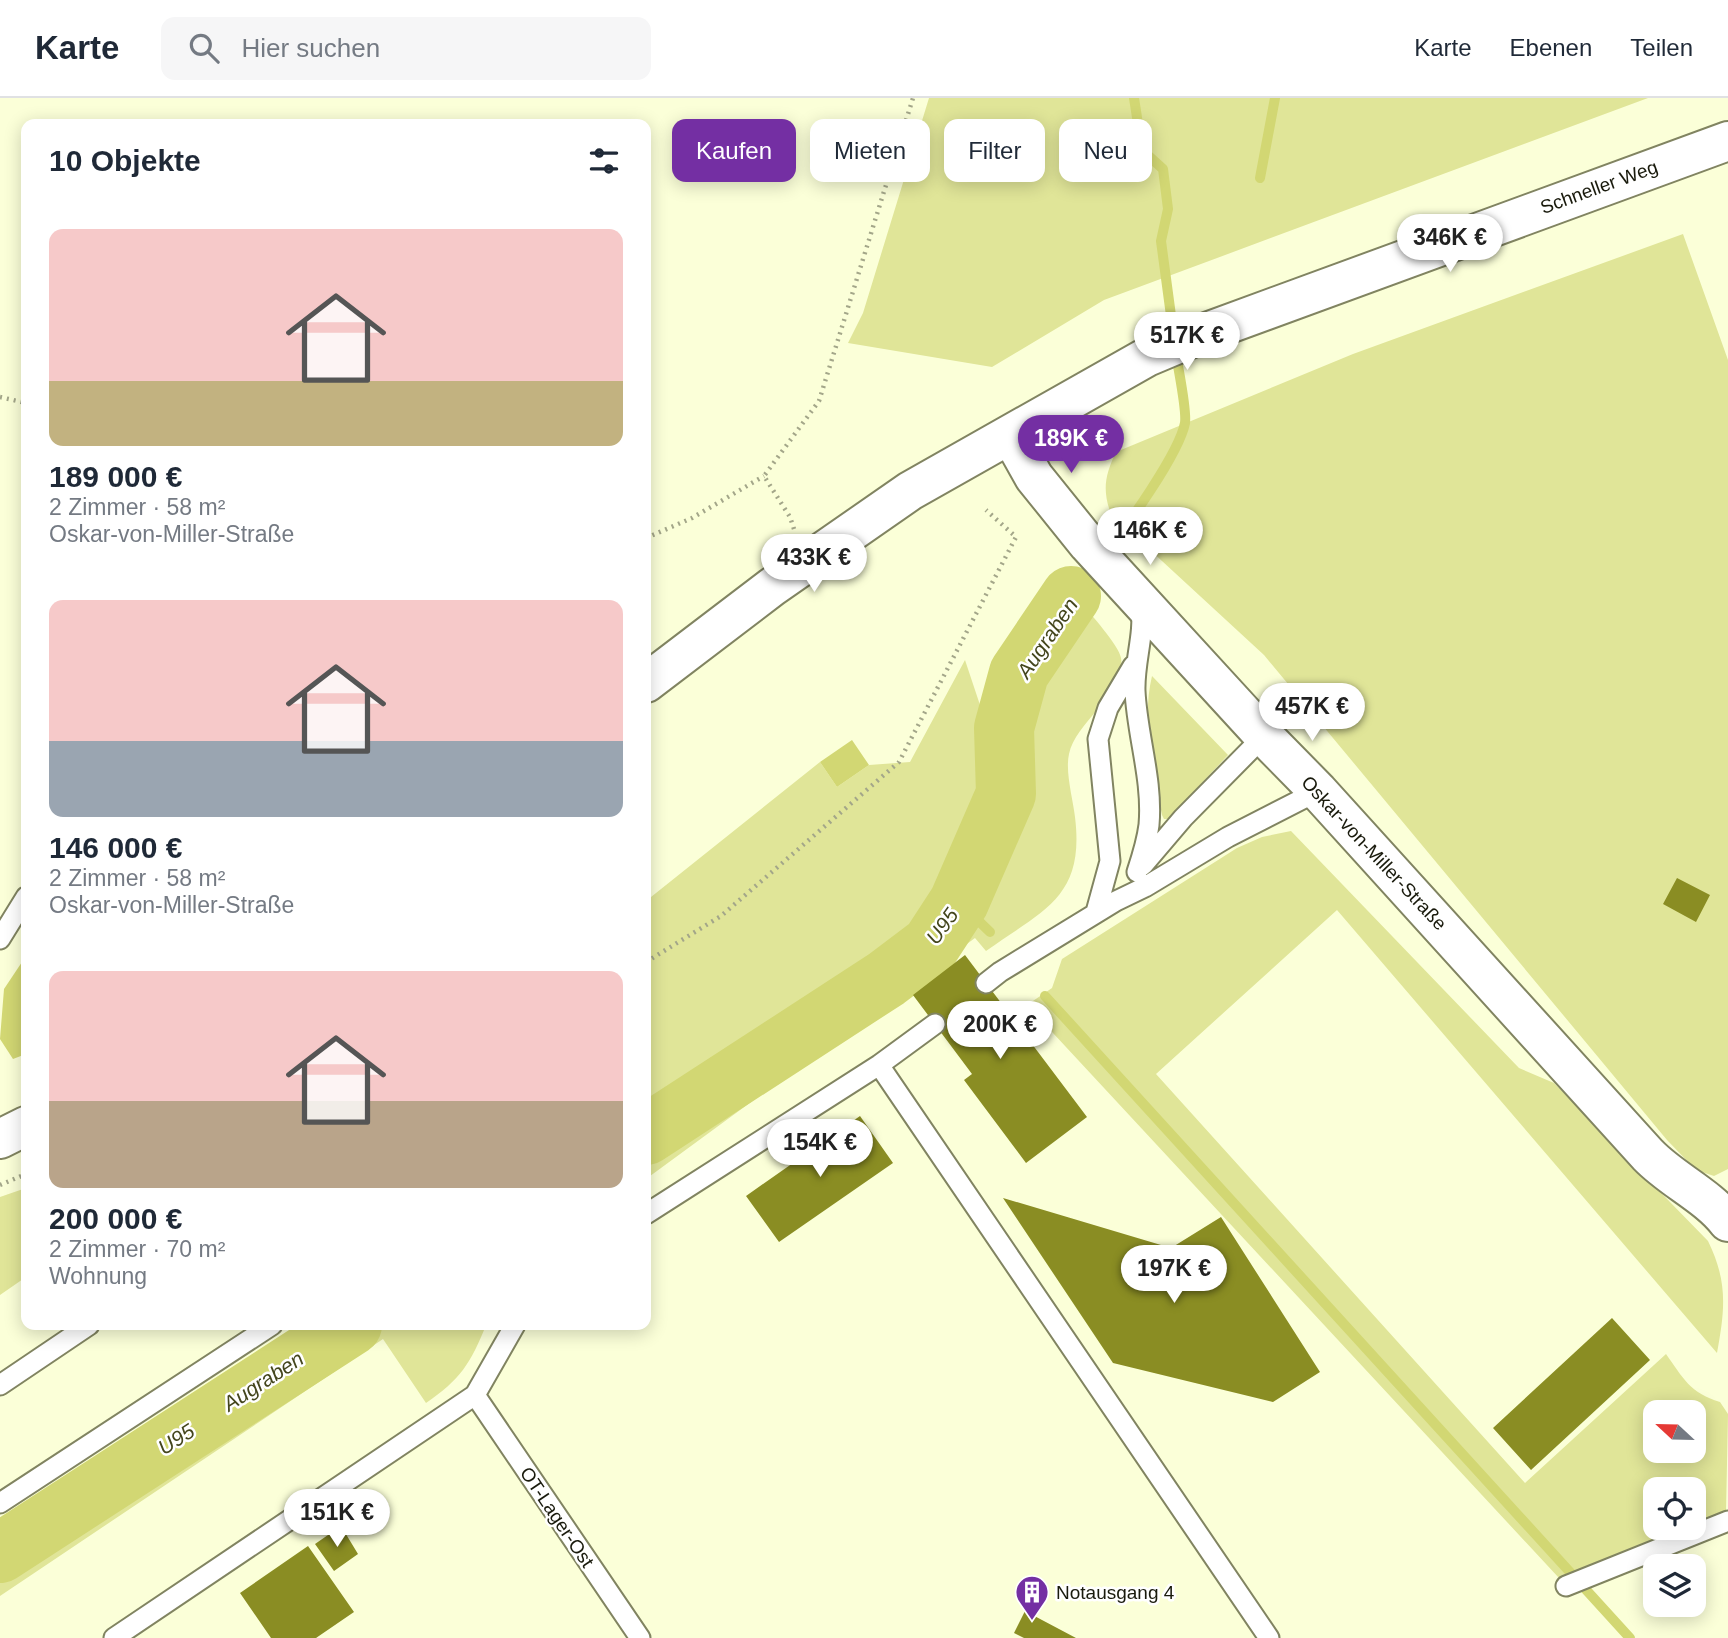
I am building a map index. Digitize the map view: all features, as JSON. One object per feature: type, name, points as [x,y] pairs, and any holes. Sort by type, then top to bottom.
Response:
[{"type":"main road","name":"Schneller Weg","points":[[805,565],[910,491],[1147,357],[1204,332],[1728,141]]},
{"type":"main road","name":"Oskar-von-Miller-Straße","points":[[1011,436],[1034,477],[1128,588],[1318,791],[1662,1171],[1714,1208],[1728,1222]]},
{"type":"main road","points":[[651,679],[805,565]]},
{"type":"main road","points":[[0,1139],[21,1128]]},
{"type":"lane","points":[[1128,588],[1142,636],[1135,693],[1149,800],[1149,826],[1137,872]]},
{"type":"lane","points":[[1096,912],[1110,861],[1098,738],[1108,708],[1138,658]]},
{"type":"lane","points":[[1116,901],[1183,818],[1264,736]]},
{"type":"lane","points":[[986,983],[1096,912],[1156,881],[1249,826],[1318,791]]},
{"type":"lane","points":[[0,939],[21,905]]},
{"type":"lane","points":[[651,1211],[879,1065],[935,1024]]},
{"type":"lane","points":[[879,1065],[1269,1638]]},
{"type":"lane","points":[[0,1385],[82,1330]]},
{"type":"lane","points":[[0,1503],[264,1330]]},
{"type":"lane","points":[[114,1638],[475,1395],[511,1330]]},
{"type":"lane","name":"OT-Lager-Ost","points":[[475,1395],[640,1638]]},
{"type":"lane","points":[[1566,1586],[1728,1521]]},
{"type":"path","points":[[651,536],[692,518],[764,476],[819,401],[913,98]]},
{"type":"path","points":[[0,397],[21,402]]},
{"type":"path","points":[[764,476],[790,517],[805,565]]},
{"type":"path","points":[[651,959],[721,916],[899,762],[1016,537],[986,510]]},
{"type":"path","points":[[0,1185],[21,1176]]},
{"type":"shaded area","points":[[929,98],[1648,98],[1104,300],[992,367],[848,343],[863,313],[903,182],[930,182],[930,119],[923,119]]},
{"type":"shaded area","points":[[1683,234],[1728,360],[1728,1169],[1714,1176],[1696,1170],[1667,1140],[1264,655],[1111,514],[1106,490],[1107,475],[1116,452],[1353,354]]},
{"type":"shaded area","points":[[1081,602],[1115,645],[1121,658],[1121,671],[1116,683],[1073,742],[1069,754],[1076,844],[1073,866],[1056,899],[986,951],[975,938],[651,1175],[651,897],[820,762],[837,787],[869,765],[910,762],[965,660],[1009,792],[1028,672]]},
{"type":"shaded area","points":[[1152,676],[1228,755],[1168,819],[1164,819],[1162,815],[1150,746],[1148,711]]},
{"type":"shaded area","points":[[852,740],[869,765],[837,787],[820,762]]},
{"type":"shaded area","points":[[1291,831],[1519,1068],[1554,1083],[1708,1241],[1722,1283],[1722,1323],[1717,1353],[1337,910],[1156,1074],[1525,1483],[1666,1354],[1688,1384],[1701,1394],[1720,1402],[1728,1414],[1726,1512],[1706,1520],[1706,1477],[1643,1477],[1643,1540],[1655,1540],[1559,1578],[1027,1005],[1052,988],[1062,959],[1237,848],[1262,837]]},
{"type":"shaded area","points":[[21,964],[21,1056],[13,1059],[0,1039],[4,989]]},
{"type":"shaded area","points":[[21,1190],[21,1280],[0,1295],[0,1197]]},
{"type":"shaded area","points":[[296,1330],[484,1330],[463,1370],[426,1403],[383,1339],[0,1596],[0,1527]]},
{"type":"building","points":[[1677,878],[1710,895],[1696,922],[1663,904]]},
{"type":"building","points":[[965,955],[1087,1117],[1026,1163],[964,1080],[972,1074],[913,995]]},
{"type":"building","points":[[860,1116],[893,1163],[779,1242],[746,1196]]},
{"type":"building","points":[[1003,1198],[1171,1248],[1221,1217],[1320,1372],[1273,1402],[1113,1363]]},
{"type":"building","points":[[1612,1318],[1650,1360],[1531,1470],[1493,1428]]},
{"type":"building","points":[[341,1526],[358,1554],[334,1571],[315,1544]]},
{"type":"building","points":[[308,1546],[354,1612],[316,1638],[271,1638],[240,1593]]},
{"type":"building","name":"Notausgang 4","points":[[1025,1611],[1076,1638],[1024,1638],[1014,1633]]},
{"type":"waterway","name":"Augraben","points":[[1134,98],[1142,150],[1163,169],[1168,209],[1161,241],[1174,338]]},
{"type":"waterway","name":"Augraben","points":[[1260,178],[1275,98]]},
{"type":"waterway","name":"Augraben","points":[[1106,553],[1151,490],[1181,436],[1185,423],[1184,399],[1176,353]]},
{"type":"waterway","name":"Augraben","points":[[651,1130],[886,979],[931,945],[959,902],[1006,794],[1004,728],[1019,673],[1096,564]]},
{"type":"waterway","name":"Augraben","points":[[651,1132],[886,979],[931,945],[959,902],[1006,794],[1004,728],[1019,673],[1071,596]]},
{"type":"waterway","name":"U95","points":[[959,902],[990,932]]},
{"type":"waterway","points":[[1045,996],[1630,1638]]},
{"type":"waterway","name":"Augraben","points":[[0,1553],[341,1330]]},
{"type":"waterway","name":"Augraben","points":[[0,1553],[344,1330]]},
{"type":"place","name":"Notausgang 4","points":[[1032,1622]]}]
